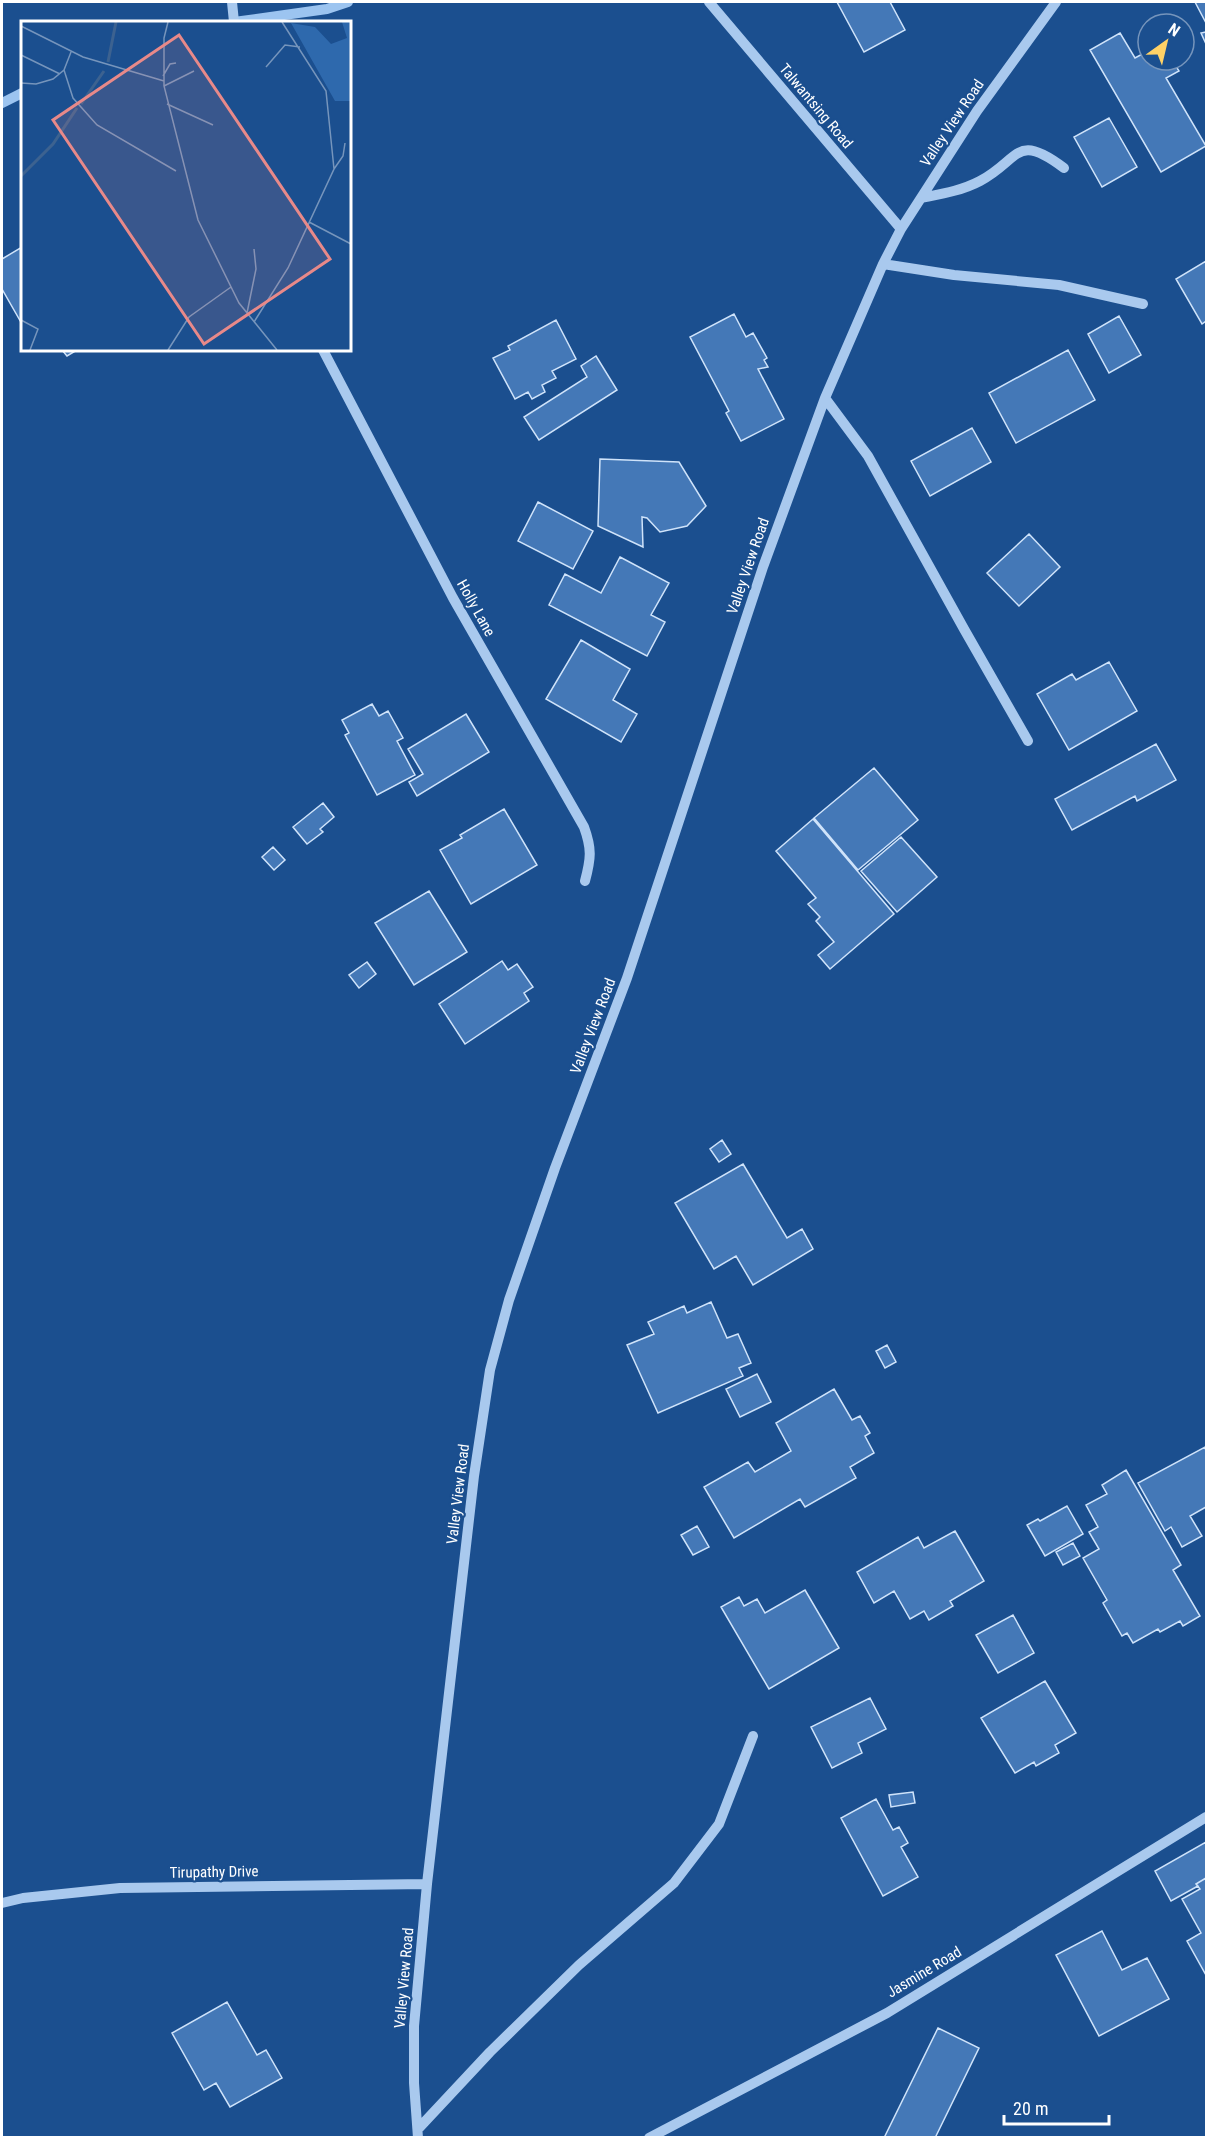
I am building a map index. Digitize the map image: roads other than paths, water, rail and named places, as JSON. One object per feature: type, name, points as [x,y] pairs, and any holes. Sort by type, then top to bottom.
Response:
[{"type":"street","points":[[232,2],[234,21]]},
{"type":"street","name":"Talwantsing Road","points":[[709,2],[901,229]]},
{"type":"street","name":"Valley View Road","points":[[418,2133],[414,2083],[414,2026],[427,1884],[474,1476],[490,1370],[509,1300],[555,1168],[627,978],[763,567],[825,398],[883,264],[901,229],[977,111],[1056,2]]},
{"type":"street","points":[[921,198],[965,189],[984,179],[1020,151],[1033,149],[1048,156],[1064,168]]},
{"type":"street","points":[[883,264],[954,275],[1059,285],[1143,304]]},
{"type":"street","name":"Holly Lane","points":[[324,351],[453,598],[584,826],[591,858],[585,881]]},
{"type":"street","points":[[825,398],[868,456],[1028,741]]},
{"type":"street","points":[[418,2133],[490,2052],[571,1973],[674,1882],[719,1824],[753,1736]]},
{"type":"street","name":"Jasmine Road","points":[[649,2138],[887,2013],[1206,1817]]},
{"type":"street","name":"Tirupathy Drive","points":[[2,1903],[23,1898],[120,1888],[427,1884]]},
{"type":"waterway","points":[[241,21],[327,9],[348,2]]},
{"type":"waterway","points":[[2,103],[21,94]]}]
